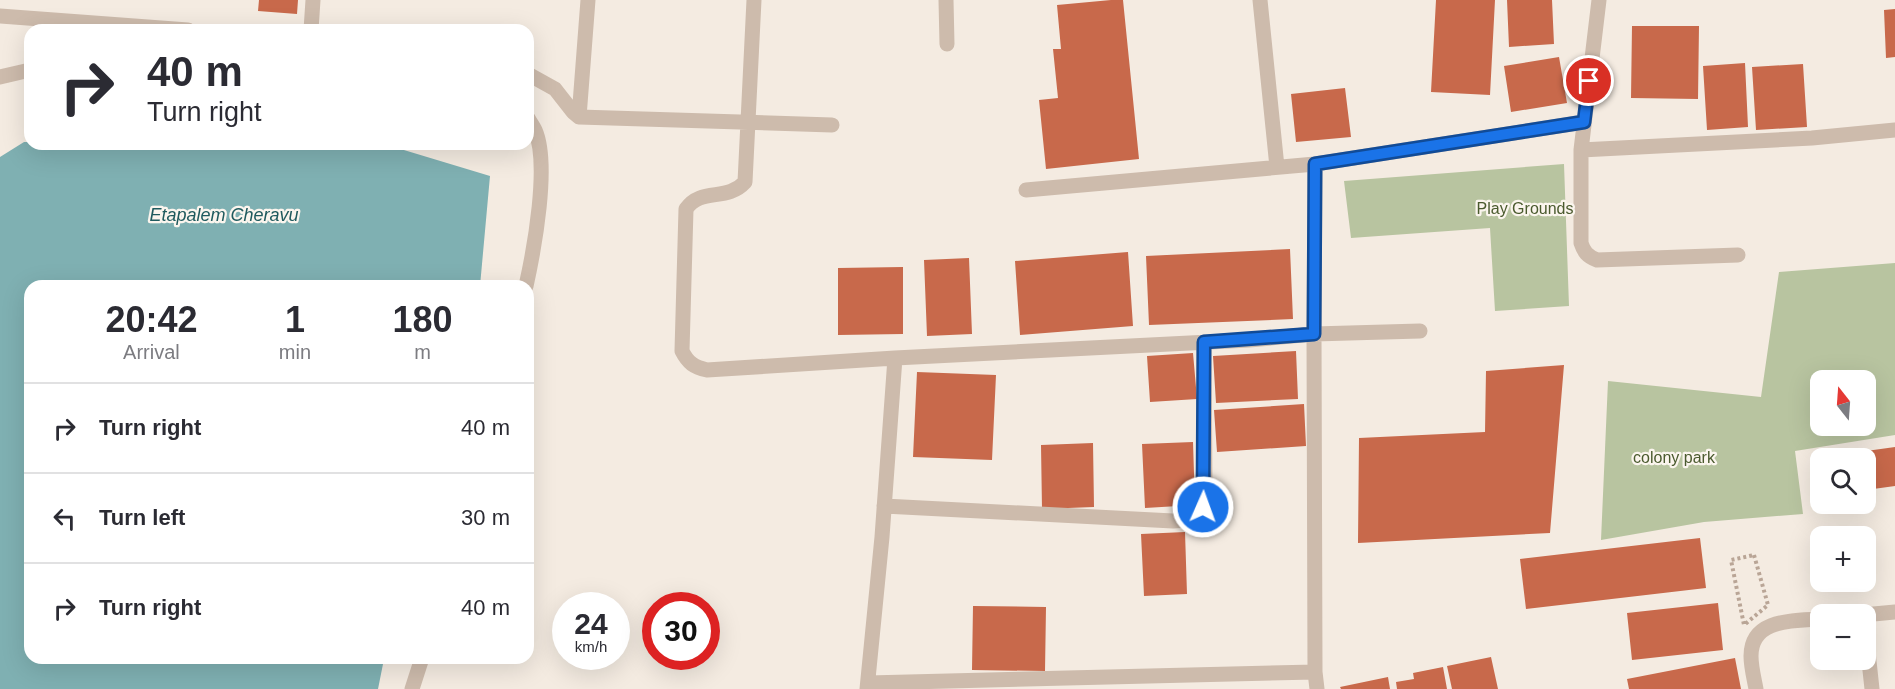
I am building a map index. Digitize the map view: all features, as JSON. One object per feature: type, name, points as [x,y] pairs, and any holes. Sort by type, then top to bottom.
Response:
[{"type":"street","points":[[311,24],[313,0]]},
{"type":"street","points":[[579,117],[588,0]]},
{"type":"street","points":[[754,0],[745,182],[731,193],[698,198],[686,210],[682,351],[686,361],[696,367],[707,369],[1314,334],[1420,331]]},
{"type":"street","points":[[946,0],[947,44]]},
{"type":"street","points":[[1260,0],[1277,167]]},
{"type":"street","points":[[1599,0],[1581,150],[1581,243],[1584,253],[1597,260],[1738,255]]},
{"type":"street","points":[[0,16],[107,24]]},
{"type":"street","points":[[0,77],[24,71]]},
{"type":"street","points":[[534,77],[555,89],[579,117],[832,124]]},
{"type":"street","points":[[1026,190],[1315,164],[1584,122]]},
{"type":"street","points":[[527,280],[540,196],[540,168],[534,128]]},
{"type":"street","points":[[1581,150],[1812,138],[1895,130]]},
{"type":"street","points":[[1315,164],[1315,672],[1317,689]]},
{"type":"street","points":[[884,506],[1173,521],[1198,516],[1203,507],[1204,491],[1204,342]]},
{"type":"street","points":[[895,358],[868,686],[1315,672]]},
{"type":"street","points":[[1876,614],[1895,612]]},
{"type":"street","points":[[1756,689],[1751,656],[1755,638],[1763,629],[1778,623],[1810,620]]},
{"type":"street","points":[[412,689],[420,664]]},
{"type":"street","points":[[1870,670],[1872,689]]},
{"type":"path","points":[[1754,555],[1768,605],[1744,625],[1731,560],[1754,555]]},
{"type":"green space","name":"Play Grounds","points":[[1564,164],[1569,306],[1495,311],[1490,228],[1351,238],[1344,181]]},
{"type":"green space","name":"colony park","points":[[1895,263],[1895,435],[1795,451],[1803,514],[1704,522],[1601,540],[1608,381],[1761,397],[1779,272]]},
{"type":"water","name":"Etapalem Cheravu","points":[[24,142],[24,150],[404,150],[490,176],[481,280],[24,280],[24,664],[383,664],[378,689],[0,689],[0,157]]},
{"type":"building","points":[[259,0],[298,0],[297,14],[258,11]]},
{"type":"building","points":[[1123,0],[1139,159],[1046,169],[1039,100],[1058,98],[1053,49],[1061,49],[1057,5]]},
{"type":"building","points":[[1436,0],[1495,0],[1490,95],[1431,92]]},
{"type":"building","points":[[1507,0],[1552,0],[1554,44],[1509,47]]},
{"type":"building","points":[[1895,9],[1895,57],[1886,58],[1884,10]]},
{"type":"building","points":[[1632,26],[1699,26],[1698,99],[1631,98]]},
{"type":"building","points":[[1559,57],[1567,103],[1511,112],[1504,66]]},
{"type":"building","points":[[1745,63],[1748,127],[1707,130],[1703,66]]},
{"type":"building","points":[[1803,64],[1807,127],[1756,130],[1752,67]]},
{"type":"building","points":[[1345,88],[1351,137],[1296,142],[1291,94]]},
{"type":"building","points":[[1290,249],[1293,319],[1149,325],[1146,256]]},
{"type":"building","points":[[1128,252],[1133,326],[1020,335],[1015,261]]},
{"type":"building","points":[[969,258],[972,334],[927,336],[924,260]]},
{"type":"building","points":[[903,267],[903,334],[838,335],[838,268]]},
{"type":"building","points":[[1296,351],[1298,399],[1216,403],[1213,356]]},
{"type":"building","points":[[1193,353],[1197,399],[1150,402],[1147,356]]},
{"type":"building","points":[[1564,365],[1550,533],[1358,543],[1359,438],[1485,432],[1486,371]]},
{"type":"building","points":[[917,372],[996,375],[992,460],[913,457]]},
{"type":"building","points":[[1304,404],[1306,446],[1217,452],[1214,410]]},
{"type":"building","points":[[1193,442],[1195,505],[1145,508],[1142,444]]},
{"type":"building","points":[[1093,443],[1094,507],[1042,509],[1041,445]]},
{"type":"building","points":[[1895,447],[1895,486],[1876,489],[1876,450]]},
{"type":"building","points":[[1185,532],[1187,594],[1144,596],[1141,534]]},
{"type":"building","points":[[1700,538],[1706,588],[1526,609],[1520,559]]},
{"type":"building","points":[[1718,603],[1723,650],[1632,660],[1627,613]]},
{"type":"building","points":[[973,606],[1046,607],[1045,671],[972,670]]},
{"type":"building","points":[[1491,657],[1498,689],[1452,689],[1447,666]]},
{"type":"building","points":[[1735,658],[1741,689],[1629,689],[1627,679]]},
{"type":"building","points":[[1443,667],[1447,689],[1397,689],[1396,682],[1414,679],[1413,673]]},
{"type":"building","points":[[1388,677],[1390,689],[1341,689],[1340,687]]},
{"type":"route","points":[[1203,507],[1204,342],[1314,334],[1315,164],[1584,122],[1589,81]]}]
